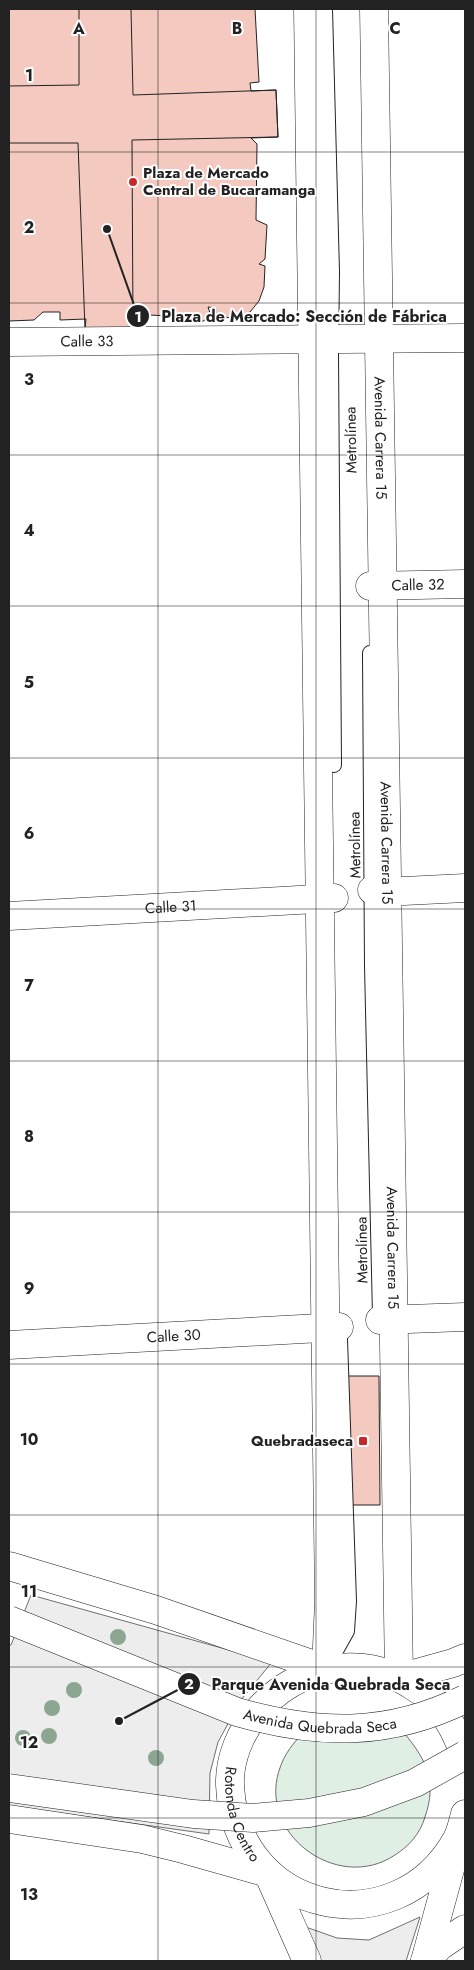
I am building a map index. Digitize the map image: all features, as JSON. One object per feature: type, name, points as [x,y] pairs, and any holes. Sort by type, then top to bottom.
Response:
[{"type":"main road","points":[[9,1566],[156,1610],[326,1669],[329,1601],[333,1328],[323,339],[308,9]]},
{"type":"main road","name":"Avenida Carrera 15","points":[[374,9],[372,339],[380,891],[387,1320],[400,1678]]},
{"type":"main road","name":"Calle 33","points":[[9,342],[465,338]]},
{"type":"main road","name":"Calle 32","points":[[376,586],[465,584]]},
{"type":"main road","points":[[380,891],[465,888]]},
{"type":"main road","name":"Calle 31","points":[[9,916],[328,897]]},
{"type":"main road","points":[[387,1320],[465,1317]]},
{"type":"main road","name":"Calle 30","points":[[9,1345],[333,1328]]},
{"type":"main road","name":"Avenida Quebrada Seca","points":[[9,1620],[236,1712],[296,1726],[344,1729],[376,1728],[414,1720],[465,1699]]},
{"type":"main road","points":[[400,1678],[453,1664],[465,1658]]},
{"type":"main road","name":"Rotonda Centro","points":[[462,1825],[438,1868],[408,1891],[373,1903],[335,1905],[299,1894],[268,1873],[247,1847],[234,1817],[230,1783],[235,1750],[248,1722],[269,1698],[295,1680],[326,1669],[363,1668],[400,1678],[431,1698],[454,1728],[465,1756]]},
{"type":"main road","points":[[9,1788],[193,1814],[253,1818],[309,1813],[364,1802],[415,1783],[465,1756]]},
{"type":"main road","points":[[9,1819],[142,1839],[183,1848],[268,1873],[307,1961]]},
{"type":"main road","points":[[425,1961],[462,1825]]},
{"type":"main road","points":[[425,1961],[440,1946],[465,1929]]},
{"type":"lane","points":[[323,339],[332,272],[325,9]]},
{"type":"lane","points":[[361,9],[372,339]]},
{"type":"green space","points":[[310,1726],[405,1734],[413,1744],[428,1772],[430,1793],[423,1823],[417,1834],[405,1848],[395,1855],[372,1865],[349,1867],[326,1861],[306,1850],[290,1833],[279,1813],[276,1790],[283,1759],[293,1744]]},
{"type":"shaded area","points":[[31,1595],[272,1662],[241,1700],[218,1742],[210,1773],[209,1834],[9,1806],[9,1645],[11,1645]]},
{"type":"shaded area","points":[[420,1917],[406,1961],[321,1961],[300,1925],[337,1938],[369,1940]]},
{"type":"building","name":"Plaza de Mercado Central de Bucaramanga","points":[[9,9],[255,9],[259,82],[250,83],[251,91],[276,90],[278,137],[251,138],[257,144],[256,220],[267,225],[265,259],[259,264],[265,266],[264,287],[259,301],[250,312],[241,317],[217,318],[216,308],[208,307],[210,313],[204,321],[172,321],[168,316],[132,314],[133,330],[85,329],[86,319],[60,320],[60,312],[43,312],[34,320],[9,321]]},
{"type":"building","points":[[79,9],[131,9],[133,95],[276,90],[278,137],[132,140],[133,330],[85,329],[78,143],[9,143],[9,86],[79,85]]},
{"type":"building","name":"Quebradaseca","points":[[345,1376],[379,1376],[380,1505],[347,1505]]},
{"type":"place","name":"Plaza de Mercado Central de Bucaramanga","points":[[133,182]]},
{"type":"place","name":"Plaza de Mercado: Sección de Fábrica","points":[[107,229]]},
{"type":"place","name":"Quebradaseca","points":[[363,1441]]},
{"type":"place","name":"Parque Avenida Quebrada Seca","points":[[119,1721]]}]
